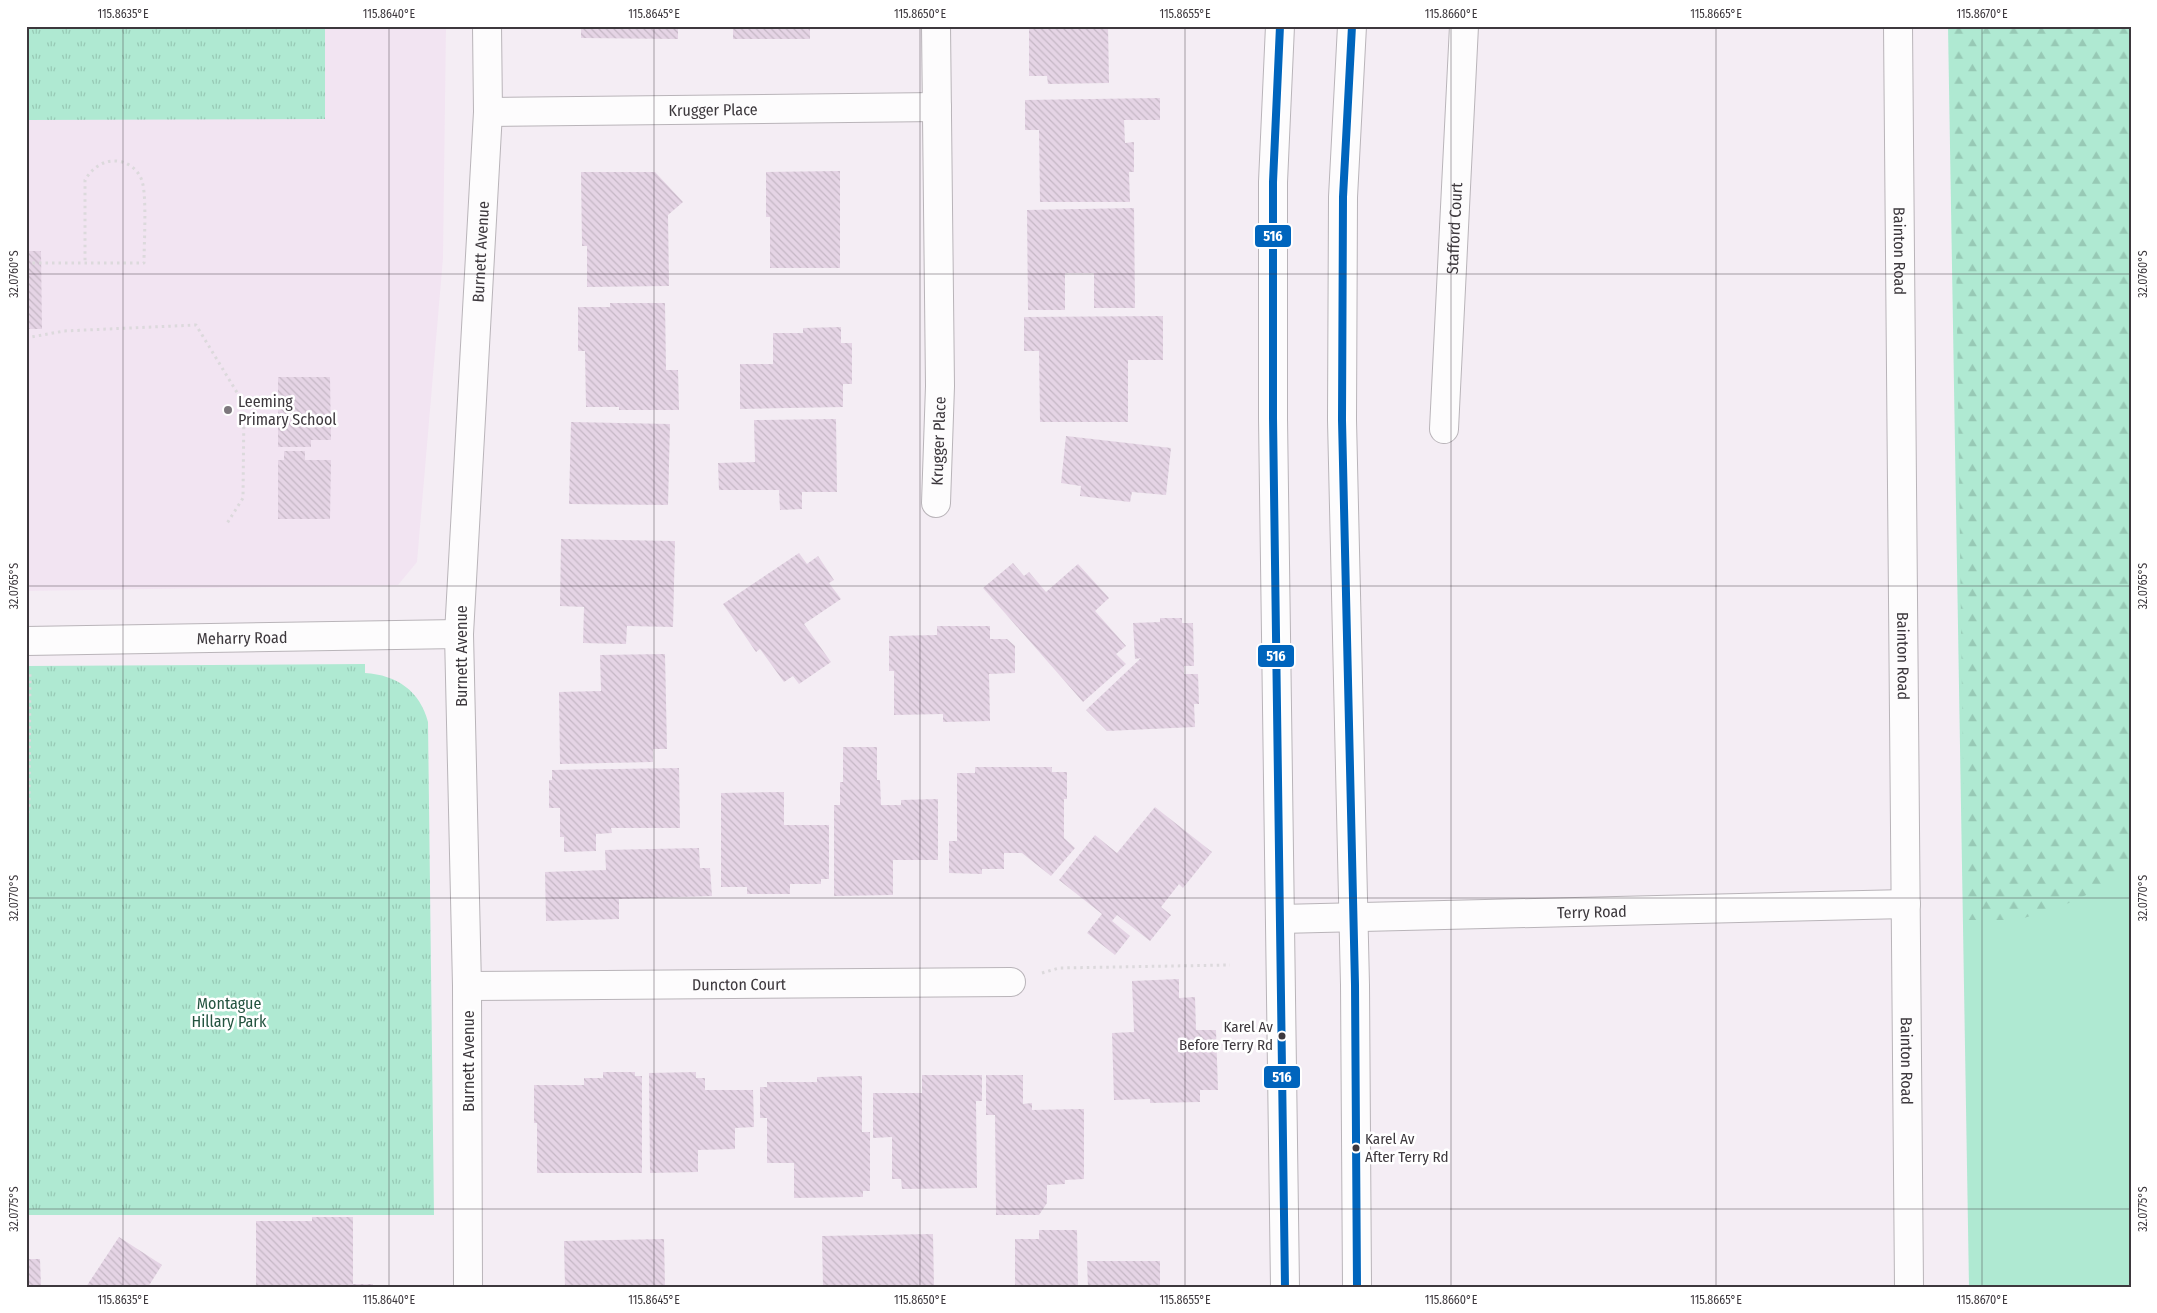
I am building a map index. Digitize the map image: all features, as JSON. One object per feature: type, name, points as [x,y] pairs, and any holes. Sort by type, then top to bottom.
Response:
[{"type":"street","name":"Burnett Avenue","points":[[468,1287],[467,986],[459,634],[488,112],[487,26]]},
{"type":"street","name":"Krugger Place","points":[[936,26],[940,386],[936,503]]},
{"type":"street","points":[[1280,26],[1273,182],[1285,1287]]},
{"type":"street","points":[[1352,26],[1343,197],[1342,420],[1357,1287]]},
{"type":"street","name":"Stafford Court","points":[[1444,429],[1464,26]]},
{"type":"street","name":"Bainton Road","points":[[1898,26],[1909,1287]]},
{"type":"street","name":"Krugger Place","points":[[488,112],[937,107]]},
{"type":"street","name":"Meharry Road","points":[[28,653],[459,634]]},
{"type":"street","name":"Terry Road","points":[[1280,919],[1906,904]]},
{"type":"street","name":"Duncton Court","points":[[467,986],[1011,982]]},
{"type":"path","points":[[26,263],[85,263],[144,263],[143,182],[139,174],[120,161],[106,162],[93,170],[85,180],[85,263]]},
{"type":"path","points":[[26,338],[64,331],[196,325],[244,404],[243,498],[226,525]]},
{"type":"path","points":[[26,826],[29,806],[28,653]]},
{"type":"path","points":[[1011,982],[1059,968],[1230,965]]},
{"type":"shaded area","name":"Leeming Primary School","points":[[26,26],[446,26],[443,258],[417,562],[398,585],[26,591]]},
{"type":"green space","points":[[26,26],[325,26],[325,119],[26,120]]},
{"type":"green space","points":[[1948,26],[2131,26],[2131,1287],[1969,1287]]},
{"type":"green space","points":[[1953,26],[2131,26],[2131,869],[2097,890],[2069,903],[2018,920],[1965,920]]},
{"type":"green space","name":"Montague Hillary Park","points":[[365,664],[365,673],[377,674],[397,681],[413,693],[424,711],[428,722],[434,1215],[26,1215],[26,666]]},
{"type":"building","points":[[581,26],[678,26],[678,39],[581,38]]},
{"type":"building","points":[[733,26],[810,26],[810,39],[733,39]]},
{"type":"building","points":[[1008,26],[1108,26],[1109,83],[1048,84],[1047,76],[1029,76],[1029,28],[1008,28]]},
{"type":"building","points":[[1160,98],[1160,120],[1124,120],[1125,143],[1134,142],[1134,172],[1129,172],[1130,202],[1040,202],[1039,130],[1025,130],[1025,100]]},
{"type":"building","points":[[840,171],[840,268],[770,268],[770,217],[766,217],[766,172]]},
{"type":"building","points":[[581,172],[655,172],[683,202],[668,215],[669,286],[587,287],[587,246],[582,246]]},
{"type":"building","points":[[1134,208],[1135,308],[1094,308],[1094,273],[1065,273],[1065,310],[1028,310],[1027,210]]},
{"type":"building","points":[[26,251],[41,251],[42,329],[26,329]]},
{"type":"building","points":[[610,303],[665,303],[666,370],[678,370],[679,410],[619,410],[619,407],[586,407],[585,351],[578,351],[578,307],[610,307]]},
{"type":"building","points":[[1163,316],[1163,360],[1128,360],[1128,422],[1040,422],[1039,351],[1024,351],[1024,317]]},
{"type":"building","points":[[841,327],[841,343],[852,343],[852,384],[843,384],[843,407],[740,409],[740,364],[773,364],[773,333],[803,333],[803,328]]},
{"type":"building","points":[[278,377],[330,377],[331,440],[311,440],[311,447],[278,447]]},
{"type":"building","points":[[836,419],[837,492],[802,492],[802,509],[780,510],[779,490],[719,490],[718,463],[755,462],[754,420]]},
{"type":"building","points":[[571,422],[670,424],[668,505],[569,504]]},
{"type":"building","points":[[1066,436],[1171,448],[1166,495],[1132,492],[1130,502],[1080,496],[1081,486],[1061,483]]},
{"type":"building","points":[[284,451],[305,451],[305,460],[331,460],[330,519],[278,519],[278,460],[284,460]]},
{"type":"building","points":[[561,539],[675,541],[673,627],[627,626],[626,644],[583,643],[584,607],[560,606]]},
{"type":"building","points":[[799,553],[807,564],[818,556],[834,580],[829,583],[841,599],[804,624],[831,662],[799,684],[793,676],[784,682],[760,649],[756,652],[723,604]]},
{"type":"building","points":[[1013,563],[1024,576],[1029,572],[1046,592],[1078,564],[1109,598],[1095,611],[1126,646],[1116,654],[1126,664],[1083,702],[983,588]]},
{"type":"building","points":[[1160,618],[1182,618],[1182,623],[1193,623],[1194,666],[1184,666],[1184,674],[1198,674],[1199,704],[1194,704],[1195,727],[1107,731],[1086,710],[1141,658],[1135,659],[1133,623],[1160,622]]},
{"type":"building","points":[[937,626],[990,626],[990,639],[1007,639],[1015,646],[1015,673],[989,674],[990,721],[943,722],[943,714],[894,715],[894,671],[889,671],[889,636],[937,635]]},
{"type":"building","points":[[665,654],[667,749],[653,749],[653,762],[560,764],[559,692],[601,691],[600,655]]},
{"type":"building","points":[[843,747],[877,747],[877,780],[880,780],[881,805],[901,805],[901,800],[938,799],[938,860],[893,860],[893,895],[834,896],[834,805],[840,805],[840,782],[843,782]]},
{"type":"building","points":[[975,767],[1052,767],[1052,772],[1067,772],[1067,799],[1064,799],[1064,838],[1075,848],[1051,876],[1022,853],[1004,853],[1004,869],[982,869],[982,874],[949,873],[949,841],[957,841],[957,773],[975,773]]},
{"type":"building","points":[[679,768],[680,828],[611,828],[612,833],[596,834],[596,851],[564,852],[564,837],[560,837],[560,808],[549,808],[549,780],[552,780],[552,770]]},
{"type":"building","points":[[784,792],[784,825],[829,825],[829,879],[821,879],[821,884],[790,884],[790,894],[747,894],[747,887],[721,887],[721,793]]},
{"type":"building","points":[[1155,807],[1212,852],[1183,888],[1179,884],[1161,907],[1171,915],[1150,941],[1117,915],[1112,921],[1130,936],[1115,955],[1087,933],[1102,914],[1059,880],[1095,835],[1117,853]]},
{"type":"building","points":[[699,848],[700,868],[710,868],[712,896],[619,899],[619,919],[546,921],[545,872],[606,870],[605,850]]},
{"type":"building","points":[[1179,979],[1179,998],[1195,997],[1196,1030],[1216,1030],[1218,1090],[1200,1090],[1200,1102],[1150,1103],[1150,1099],[1114,1100],[1112,1033],[1134,1032],[1132,981]]},
{"type":"building","points":[[603,1072],[635,1072],[635,1076],[642,1076],[642,1173],[537,1173],[537,1123],[534,1123],[534,1085],[584,1085],[584,1078],[603,1078]]},
{"type":"building","points":[[696,1072],[696,1078],[705,1078],[705,1090],[753,1090],[754,1127],[735,1128],[735,1149],[698,1150],[698,1172],[650,1173],[649,1073]]},
{"type":"building","points":[[922,1075],[982,1075],[982,1101],[976,1101],[977,1188],[902,1189],[901,1179],[892,1179],[892,1137],[873,1138],[873,1093],[922,1093]]},
{"type":"building","points":[[986,1075],[1023,1075],[1023,1104],[1032,1103],[1032,1110],[1084,1109],[1084,1179],[1065,1180],[1065,1184],[1047,1185],[1047,1203],[1039,1215],[996,1215],[995,1115],[986,1115]]},
{"type":"building","points":[[862,1076],[862,1132],[870,1132],[870,1191],[863,1191],[863,1197],[794,1198],[794,1163],[767,1163],[767,1118],[760,1118],[760,1087],[767,1087],[767,1082],[817,1082],[817,1077]]},
{"type":"building","points":[[312,1217],[353,1217],[353,1284],[373,1284],[373,1287],[256,1287],[256,1221],[312,1221]]},
{"type":"building","points":[[1039,1230],[1077,1230],[1078,1287],[1015,1287],[1015,1239],[1039,1239]]},
{"type":"building","points":[[933,1234],[934,1287],[823,1287],[822,1236]]},
{"type":"building","points":[[119,1237],[162,1265],[148,1287],[86,1287]]},
{"type":"building","points":[[664,1239],[665,1287],[565,1287],[564,1241]]},
{"type":"building","points":[[26,1259],[40,1259],[41,1287],[26,1287]]},
{"type":"building","points":[[1087,1261],[1160,1261],[1160,1287],[1088,1287]]},
{"type":"transit line","name":"516","points":[[1280,26],[1273,182],[1273,418],[1285,1287]]},
{"type":"transit line","name":"516","points":[[1352,26],[1343,197],[1342,420],[1355,985],[1357,1287]]},
{"type":"place","name":"Leeming Primary School","points":[[228,410]]},
{"type":"place","name":"Karel Av Before Terry Rd","points":[[1282,1036]]},
{"type":"place","name":"Karel Av After Terry Rd","points":[[1356,1148]]}]
